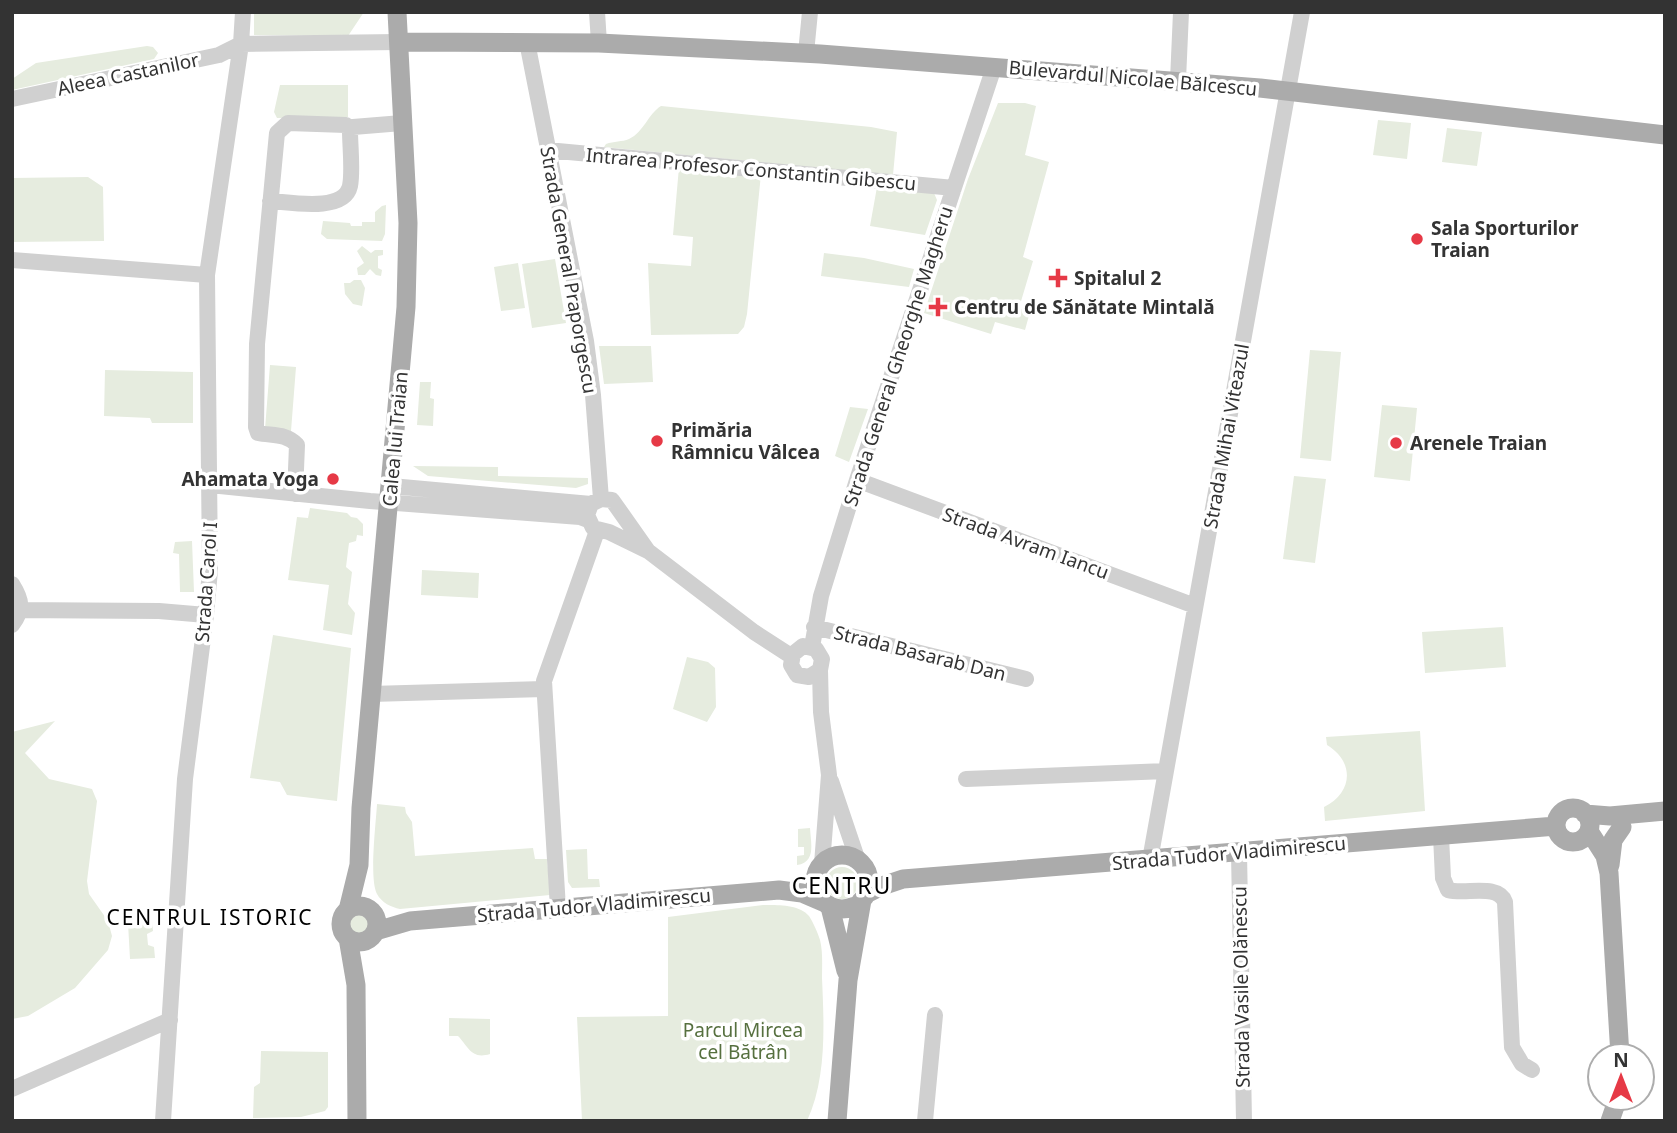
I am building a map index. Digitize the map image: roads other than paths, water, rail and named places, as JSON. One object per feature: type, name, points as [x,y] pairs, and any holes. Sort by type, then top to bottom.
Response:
[{"type":"main road","name":"Calea lui Traian","points":[[348,910],[359,865],[361,808],[405,318],[408,249],[397,12]]},
{"type":"main road","name":"Bulevardul Nicolae Bălcescu","points":[[399,42],[599,43],[806,52],[1178,80],[1665,135]]},
{"type":"main road","name":"Strada Tudor Vladimirescu","points":[[864,897],[882,886],[903,879],[1556,826],[1558,818],[1566,810],[1574,809],[1584,829]]},
{"type":"main road","name":"Strada Tudor Vladimirescu","points":[[1584,829],[1610,816],[1665,811]]},
{"type":"main road","name":"Strada Tudor Vladimirescu","points":[[1584,829],[1665,822]]},
{"type":"main road","points":[[1556,826],[1560,836],[1569,842],[1584,829],[1593,857],[1609,877]]},
{"type":"main road","points":[[1619,1042],[1609,877],[1613,841],[1622,827]]},
{"type":"main road","points":[[837,1121],[848,980],[864,897],[869,886],[862,865],[851,857],[835,856],[819,869],[815,889],[826,905],[848,980]]},
{"type":"main road","name":"Calea lui Traian","points":[[359,865],[372,923]]},
{"type":"main road","name":"Strada Tudor Vladimirescu","points":[[862,865],[903,879]]},
{"type":"main road","name":"Strada Tudor Vladimirescu","points":[[779,890],[819,869]]},
{"type":"main road","name":"Strada Tudor Vladimirescu","points":[[372,923],[779,890],[802,893],[826,905]]},
{"type":"main road","points":[[826,905],[847,909],[864,897]]},
{"type":"main road","points":[[357,1121],[356,985],[348,938],[341,924],[348,910],[359,906],[372,923]]},
{"type":"main road","points":[[348,938],[359,942],[372,923]]},
{"type":"main road","points":[[356,985],[372,923]]},
{"type":"street","name":"Strada Carol I","points":[[163,1121],[185,779],[206,615],[210,552],[207,275],[241,44],[243,12]]},
{"type":"street","points":[[597,12],[599,43]]},
{"type":"street","points":[[806,52],[810,12]]},
{"type":"street","points":[[1178,80],[1181,12]]},
{"type":"street","name":"Strada Mihai Viteazul","points":[[1150,860],[1302,12]]},
{"type":"street","points":[[241,44],[399,42]]},
{"type":"street","name":"Strada General Praporgescu","points":[[527,42],[588,352],[597,517],[576,597],[549,664],[544,689],[558,908]]},
{"type":"street","name":"Aleea Castanilor","points":[[12,99],[207,58],[230,51],[241,44]]},
{"type":"street","name":"Strada General Gheorghe Magheru","points":[[812,647],[821,596],[856,480],[994,67]]},
{"type":"street","points":[[295,494],[297,445],[284,436],[258,433],[256,428],[257,344],[277,133],[288,123],[346,125]]},
{"type":"street","points":[[270,201],[324,204],[344,196],[350,187],[350,131],[353,127],[402,123]]},
{"type":"street","name":"Intrarea Profesor Constantin Gibescu","points":[[547,150],[954,188]]},
{"type":"street","points":[[12,260],[207,275]]},
{"type":"street","name":"Strada Avram Iancu","points":[[856,480],[1195,606]]},
{"type":"street","points":[[210,485],[295,494],[391,494],[597,517],[618,526],[621,521],[620,509]]},
{"type":"street","points":[[597,517],[612,500],[648,551]]},
{"type":"street","points":[[597,517],[791,656]]},
{"type":"street","points":[[12,583],[20,597],[12,625]]},
{"type":"street","points":[[17,610],[159,611],[206,615]]},
{"type":"street","name":"Strada Basarab Dan","points":[[814,626],[1026,679]]},
{"type":"street","points":[[813,674],[794,672],[791,656],[800,647],[812,647],[821,655],[813,674],[829,775],[862,865]]},
{"type":"street","points":[[371,694],[544,689]]},
{"type":"street","points":[[966,779],[1166,771]]},
{"type":"street","points":[[819,869],[829,775]]},
{"type":"street","points":[[1441,836],[1443,878],[1448,890],[1457,893],[1496,891],[1503,895],[1513,1046],[1522,1064],[1532,1070]]},
{"type":"street","name":"Strada Vasile Olănescu","points":[[1239,853],[1244,1121]]},
{"type":"street","points":[[925,1121],[935,1015]]},
{"type":"street","points":[[12,1088],[170,1020]]},
{"type":"place","name":"Sala Sporturilor Traian","points":[[1417,239]]},
{"type":"place","name":"Spitalul 2","points":[[1058,278]]},
{"type":"place","name":"Centru de Sănătate Mintală","points":[[938,307]]},
{"type":"place","name":"Primăria Râmnicu Vâlcea","points":[[657,441]]},
{"type":"place","name":"Arenele Traian","points":[[1396,443]]},
{"type":"place","name":"Ahamata Yoga","points":[[333,479]]},
{"type":"district","name":"CENTRU","points":[[842,885]]},
{"type":"district","name":"CENTRUL ISTORIC","points":[[210,917]]},
{"type":"park label","name":"Parcul Mircea cel Bătrân","points":[[743,1041]]}]
